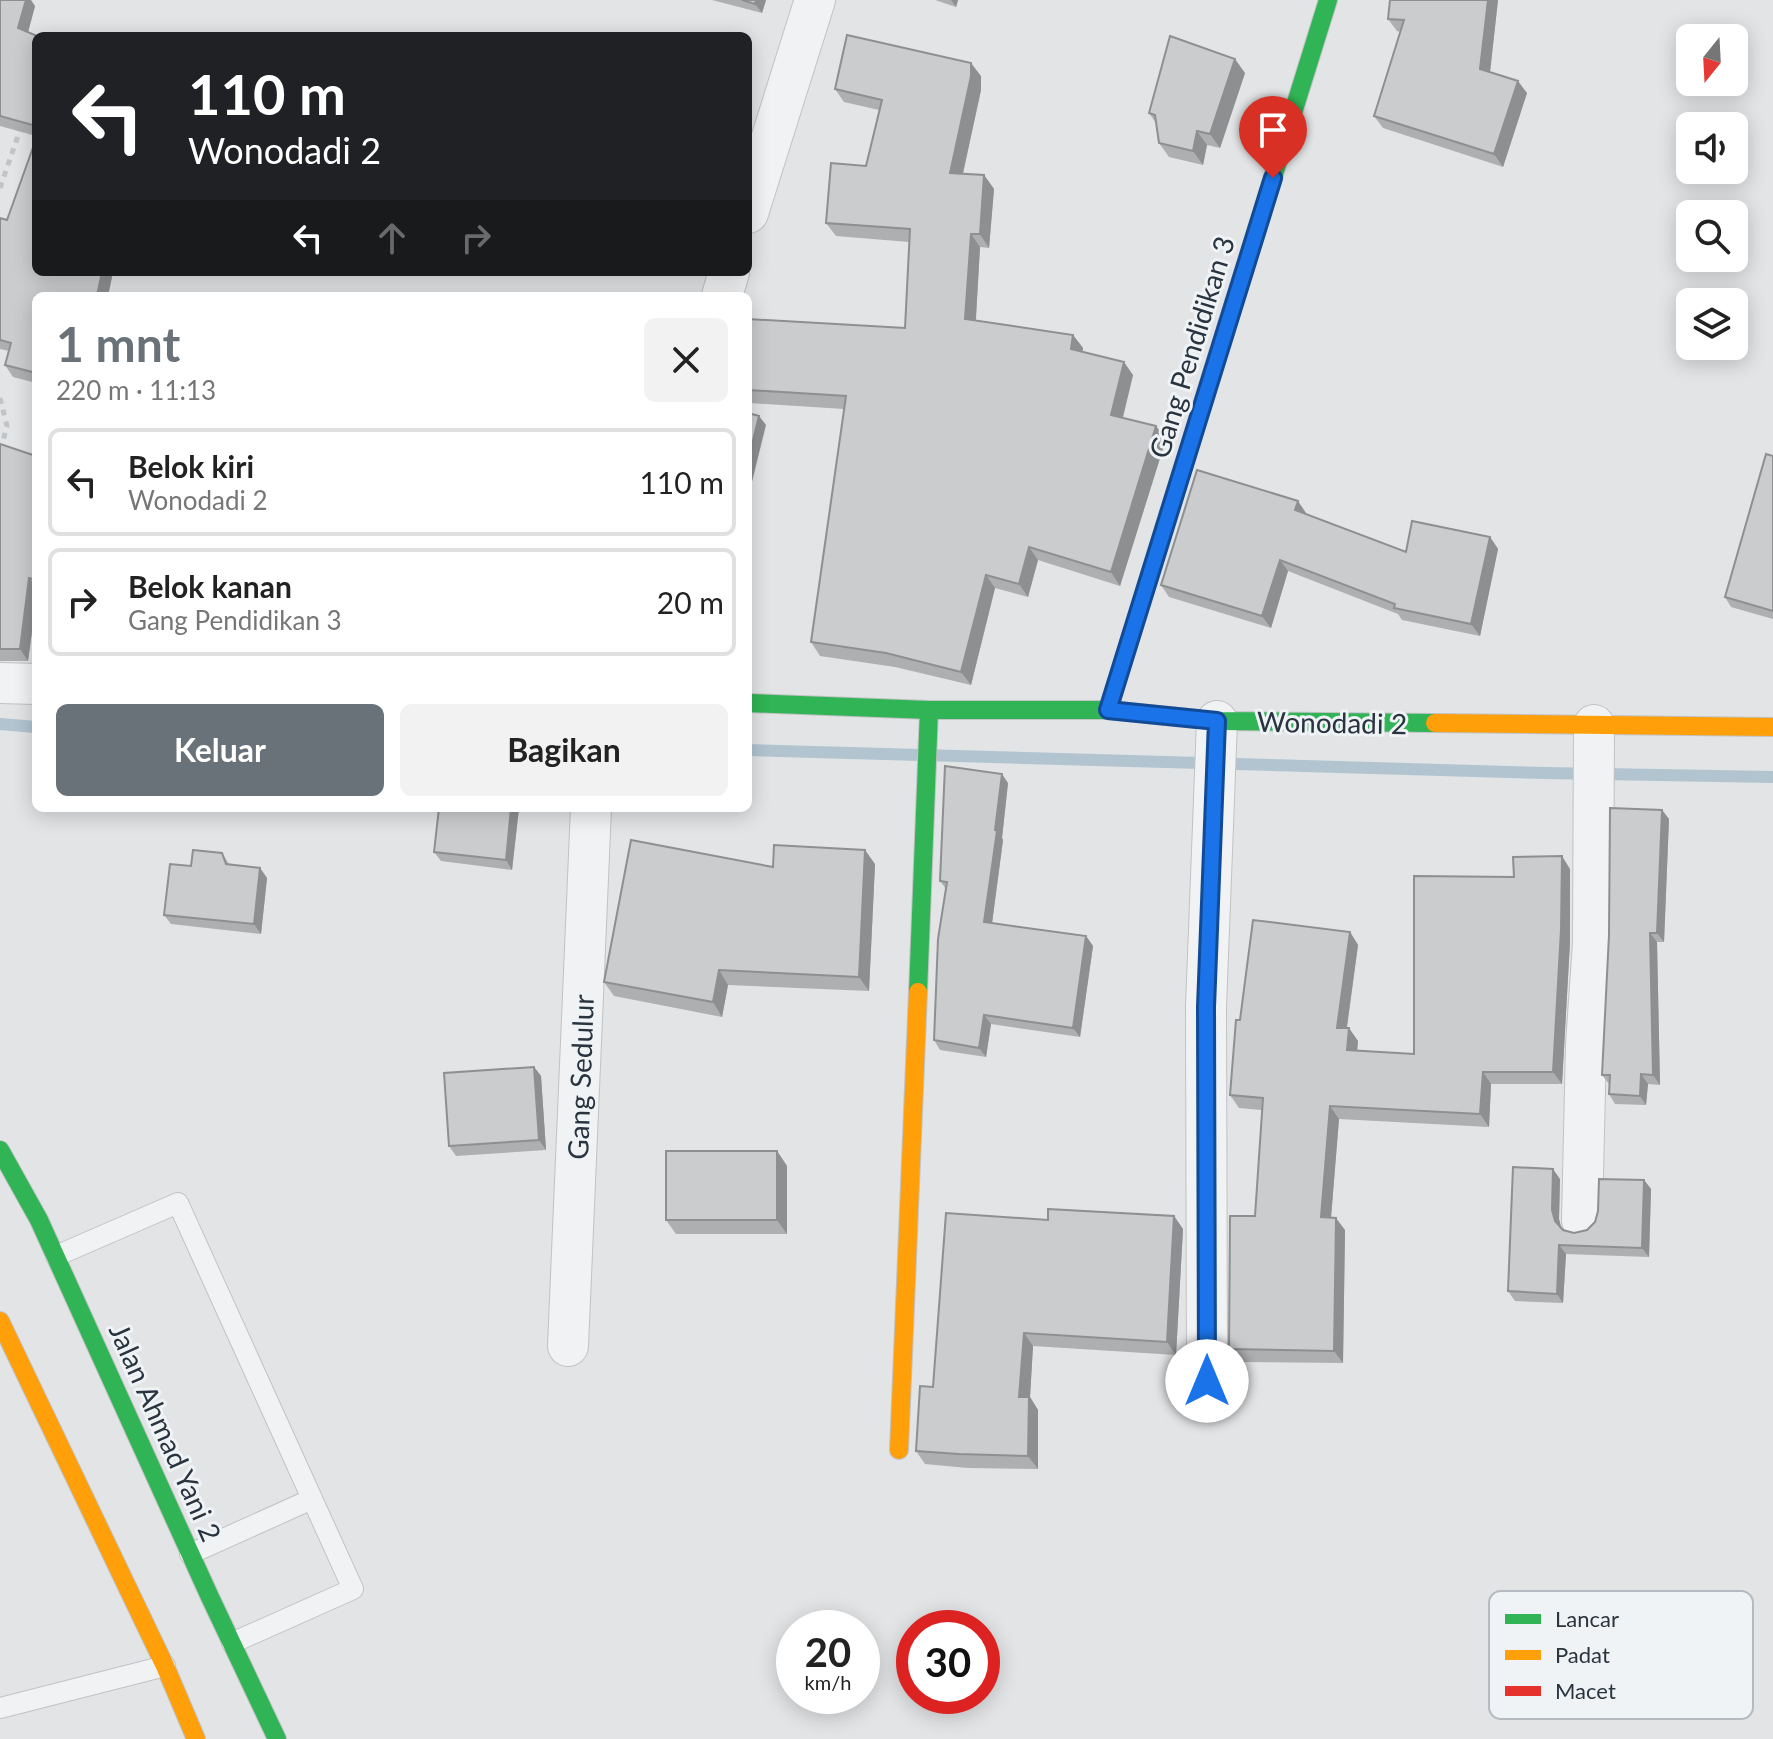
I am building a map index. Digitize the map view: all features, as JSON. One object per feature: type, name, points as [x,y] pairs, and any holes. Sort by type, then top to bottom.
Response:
[{"type":"main road","name":"Gang Pendidikan 3","points":[[1108,710],[1328,0]]},
{"type":"main road","name":"Wonodadi 2","points":[[752,703],[929,710],[1108,710],[1217,721],[1773,727]]},
{"type":"main road","points":[[899,1450],[929,710]]},
{"type":"main road","name":"Jalan Ahmad Yani 2","points":[[0,1150],[56,1256],[277,1739]]},
{"type":"main road","points":[[0,1321],[165,1666],[196,1739]]},
{"type":"street","points":[[752,200],[815,0]]},
{"type":"street","points":[[0,683],[32,684]]},
{"type":"street","points":[[1207,1381],[1206,1007],[1217,721]]},
{"type":"street","points":[[1582,1220],[1586,1045],[1593,943],[1594,725]]},
{"type":"street","name":"Gang Sedulur","points":[[568,1346],[591,812]]},
{"type":"lane","points":[[56,1256],[178,1203],[353,1589],[232,1643]]},
{"type":"lane","points":[[190,1554],[312,1499]]},
{"type":"lane","points":[[0,1708],[165,1666]]},
{"type":"path","points":[[0,188],[23,122]]},
{"type":"path","points":[[0,398],[7,426],[0,452]]},
{"type":"building","points":[[0,0],[26,0],[18,28],[32,34],[32,125],[0,116]]},
{"type":"building","points":[[1390,0],[1488,0],[1480,69],[1518,81],[1494,154],[1374,116],[1404,20],[1388,19]]},
{"type":"building","points":[[847,35],[971,63],[971,76],[950,173],[984,175],[980,234],[971,234],[965,319],[1073,335],[1071,349],[1124,362],[1111,415],[1156,426],[1111,572],[1029,547],[1019,584],[986,575],[961,672],[886,653],[811,642],[846,396],[752,390],[752,319],[905,328],[910,229],[826,223],[831,163],[866,166],[882,100],[835,89]]},
{"type":"building","points":[[1170,36],[1235,59],[1210,134],[1197,131],[1193,151],[1159,143],[1155,115],[1149,113]]},
{"type":"building","points":[[32,150],[32,276],[101,276],[98,292],[32,292],[32,372],[5,365],[11,343],[0,340],[0,218],[7,220]]},
{"type":"building","points":[[752,414],[759,416],[752,445]]},
{"type":"building","points":[[0,444],[32,455],[32,579],[29,578],[20,649],[0,649]]},
{"type":"building","points":[[1766,454],[1773,456],[1773,611],[1725,597]]},
{"type":"building","points":[[1197,470],[1298,501],[1295,510],[1406,552],[1412,521],[1490,537],[1471,624],[1394,608],[1395,604],[1280,560],[1262,616],[1161,585]]},
{"type":"building","points":[[945,766],[1002,774],[984,922],[1086,936],[1073,1028],[984,1015],[979,1048],[934,1040],[938,939],[947,882],[940,881]]},
{"type":"building","points":[[1610,808],[1662,810],[1657,933],[1650,933],[1653,1075],[1641,1074],[1640,1096],[1609,1094],[1610,1075],[1602,1075],[1609,935]]},
{"type":"building","points":[[439,812],[511,812],[506,860],[434,852]]},
{"type":"building","points":[[631,840],[773,867],[774,845],[865,850],[859,977],[719,970],[713,1002],[604,982]]},
{"type":"building","points":[[193,850],[222,853],[226,864],[260,868],[254,924],[164,915],[170,864],[191,866]]},
{"type":"building","points":[[1562,856],[1553,1072],[1483,1072],[1480,1114],[1330,1106],[1321,1217],[1336,1218],[1334,1351],[1229,1349],[1230,1216],[1255,1216],[1263,1098],[1230,1095],[1236,1020],[1240,1020],[1253,920],[1350,932],[1337,1028],[1349,1028],[1347,1050],[1414,1054],[1414,876],[1514,877],[1513,857]]},
{"type":"building","points":[[534,1067],[539,1140],[449,1146],[444,1073]]},
{"type":"building","points":[[666,1151],[777,1151],[777,1220],[666,1220]]},
{"type":"building","points":[[1513,1167],[1553,1169],[1552,1210],[1555,1221],[1563,1230],[1574,1233],[1587,1230],[1595,1222],[1599,1179],[1644,1180],[1642,1248],[1559,1245],[1557,1294],[1508,1291]]},
{"type":"building","points":[[1048,1209],[1174,1216],[1167,1342],[1024,1333],[1019,1397],[1029,1397],[1028,1456],[916,1451],[920,1386],[933,1387],[946,1213],[1048,1220]]},
{"type":"waterway","points":[[0,724],[32,727]]},
{"type":"waterway","points":[[752,750],[1773,777]]},
{"type":"traffic: fast","points":[[1217,357],[1328,0]]},
{"type":"traffic: fast","points":[[752,703],[929,710],[1108,710],[1217,721],[1435,723]]},
{"type":"traffic: fast","points":[[918,992],[929,710]]},
{"type":"traffic: fast","points":[[0,1150],[39,1220],[277,1739]]},
{"type":"traffic: slow","points":[[1435,723],[1773,727]]},
{"type":"traffic: slow","points":[[899,1450],[918,992]]},
{"type":"traffic: slow","points":[[0,1321],[165,1666],[196,1739]]},
{"type":"traffic: jam","points":[[1108,710],[1217,357]]},
{"type":"route","points":[[1207,1381],[1206,1007],[1217,721],[1108,710],[1273,178]]}]
